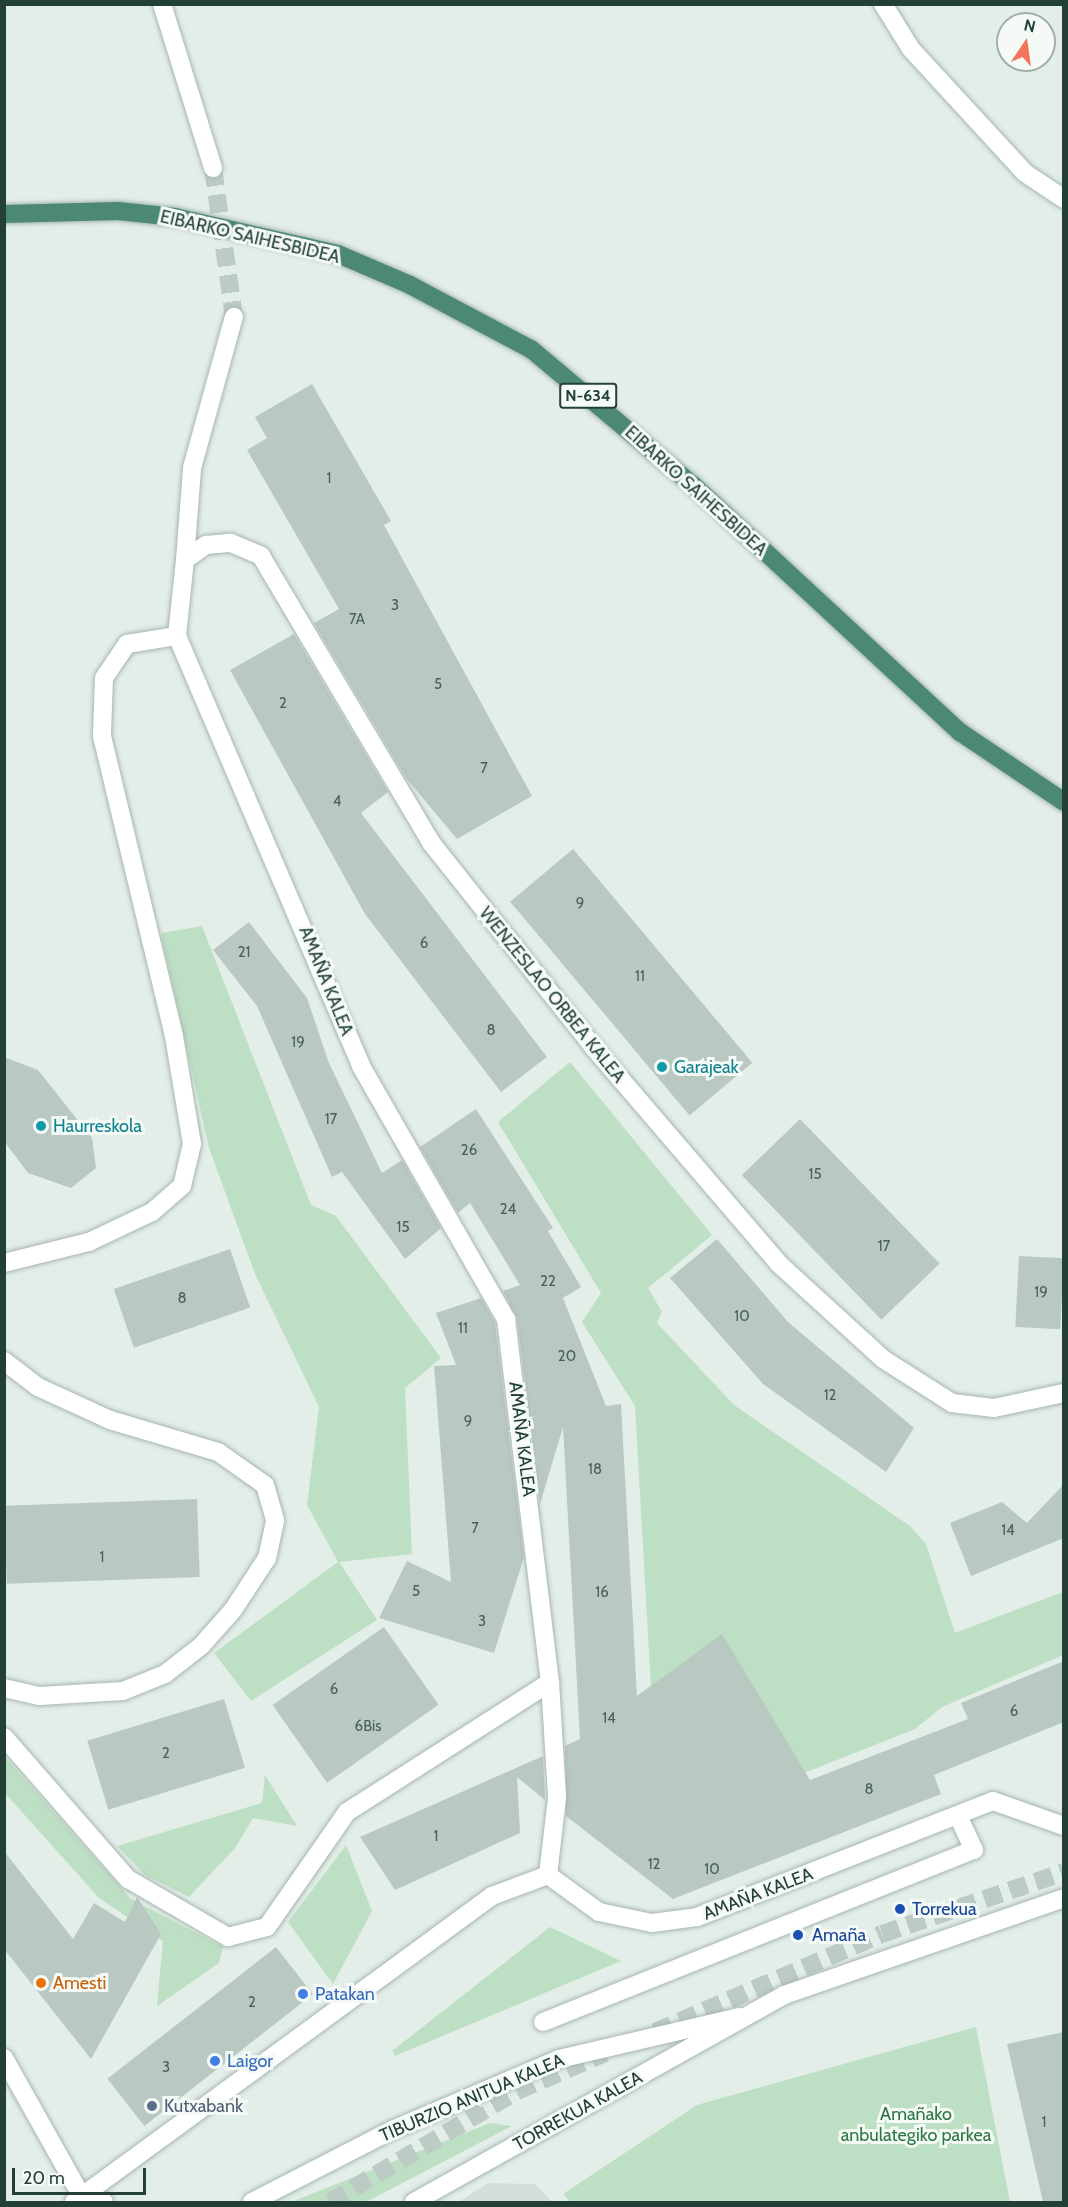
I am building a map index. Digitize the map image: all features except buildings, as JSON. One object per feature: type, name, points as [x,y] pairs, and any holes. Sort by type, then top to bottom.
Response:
[{"type":"highway","name":"EIBARKO SAIHESBIDEA","points":[[4,214],[118,211],[175,217],[338,254],[410,285],[532,350],[693,485],[960,732],[1064,802]]},
{"type":"street","points":[[162,4],[213,168]]},
{"type":"street","points":[[883,4],[911,49],[1025,173],[1064,199]]},
{"type":"street","points":[[4,1263],[89,1242],[152,1212],[182,1186],[192,1144],[174,1036],[102,735],[104,678],[128,644],[177,636],[192,468],[234,317]]},
{"type":"street","name":"WENZESLAO ORBEA KALEA","points":[[185,560],[206,545],[231,543],[273,567],[432,844],[587,1039],[779,1264],[883,1359],[951,1403],[994,1408],[1064,1393]]},
{"type":"street","name":"AMAÑA KALEA","points":[[177,636],[361,1066],[506,1319],[550,1682],[557,1798],[548,1875],[599,1912],[652,1923],[697,1917],[993,1801],[1064,1826]]},
{"type":"street","points":[[4,1361],[38,1387],[110,1420],[218,1452],[265,1485],[275,1521],[267,1558],[233,1610],[201,1646],[165,1674],[123,1691],[39,1696],[4,1688]]},
{"type":"street","points":[[4,1737],[128,1879],[228,1937],[267,1927],[347,1812],[550,1682]]},
{"type":"street","points":[[543,2022],[974,1850],[958,1815]]},
{"type":"street","points":[[77,2199],[492,1896],[548,1875]]},
{"type":"street","points":[[739,2017],[784,1995],[1064,1898]]},
{"type":"street","name":"TIBURZIO ANITUA KALEA","points":[[252,2202],[392,2130],[559,2059],[739,2017]]},
{"type":"street","name":"TORREKUA KALEA","points":[[414,2202],[739,2017]]},
{"type":"street","points":[[4,2058],[77,2199]]},
{"type":"street","points":[[77,2199],[104,2202]]},
{"type":"shaded area","points":[[488,2183],[535,2184],[552,2202],[459,2202]]},
{"type":"green space","points":[[202,926],[311,1205],[336,1216],[441,1358],[405,1388],[412,1554],[339,1562],[377,1620],[251,1701],[214,1653],[338,1562],[307,1505],[319,1407],[255,1274],[209,1148],[161,933]]},
{"type":"green space","points":[[570,1062],[712,1235],[648,1288],[662,1312],[657,1323],[734,1405],[910,1526],[926,1544],[955,1633],[1063,1592],[1063,1655],[942,1707],[915,1729],[688,1819],[657,1794],[635,1406],[582,1322],[601,1293],[498,1122]]},
{"type":"green space","points":[[4,1756],[131,1899],[223,1947],[219,1963],[157,2006],[163,1941],[99,1898],[5,1793]]},
{"type":"green space","points":[[265,1775],[297,1826],[253,1818],[235,1848],[189,1897],[145,1875],[117,1846],[262,1803]]},
{"type":"green space","points":[[346,1845],[372,1911],[333,1984],[288,1922]]},
{"type":"green space","points":[[550,1927],[621,1961],[395,2056],[392,2051]]},
{"type":"green space","name":"Amañako anbulategiko parkea","points":[[976,2027],[1010,2202],[570,2202],[563,2194],[697,2105]]},
{"type":"green space","points":[[490,2123],[512,2126],[366,2202],[291,2202]]},
{"type":"tunnel","points":[[213,168],[234,317]]},
{"type":"tunnel","points":[[655,2032],[882,1934],[1064,1872]]},
{"type":"tunnel","points":[[330,2202],[517,2091],[605,2053]]},
{"type":"place","name":"Garajeak","points":[[662,1067]]},
{"type":"place","name":"Haurreskola","points":[[41,1126]]},
{"type":"place","name":"Torrekua","points":[[900,1909]]},
{"type":"place","name":"Amaña","points":[[798,1935]]},
{"type":"place","name":"Amesti","points":[[41,1983]]},
{"type":"place","name":"Patakan","points":[[303,1994]]},
{"type":"place","name":"Laigor","points":[[215,2061]]},
{"type":"place","name":"Kutxabank","points":[[152,2106]]}]
